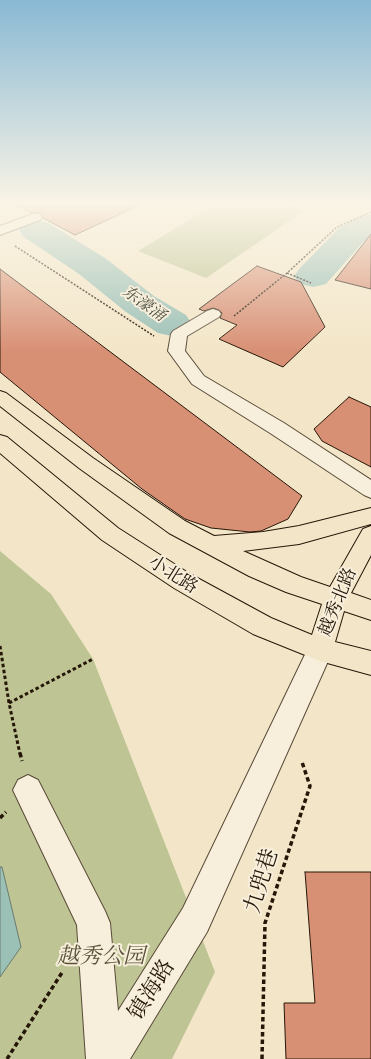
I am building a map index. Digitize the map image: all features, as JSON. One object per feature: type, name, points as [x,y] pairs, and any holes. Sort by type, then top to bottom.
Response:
[{"type":"main road","points":[[0,397],[127,494],[177,527],[257,569],[336,600],[371,610]]},
{"type":"main road","name":"小北路","points":[[0,442],[110,534],[182,581],[262,626],[320,650],[371,663]]},
{"type":"main road","points":[[209,545],[263,541],[299,535],[371,516]]},
{"type":"main road","name":"越秀北路","points":[[320,650],[336,600],[345,579],[369,539]]},
{"type":"street","points":[[209,317],[179,334],[176,351],[198,380],[356,478],[371,490]]},
{"type":"street","name":"镇海路","points":[[109,1059],[195,920],[320,650]]},
{"type":"street","points":[[28,790],[93,923],[104,1059]]},
{"type":"path","points":[[23,251],[157,338]]},
{"type":"path","points":[[209,317],[226,322],[287,273],[310,251]]},
{"type":"path","points":[[287,273],[311,283]]},
{"type":"path","points":[[0,646],[9,703],[28,790]]},
{"type":"path","points":[[9,703],[93,659]]},
{"type":"path","name":"九兜巷","points":[[262,1059],[265,923],[310,786],[288,718]]},
{"type":"path","points":[[8,1059],[65,968]]},
{"type":"green space","points":[[139,251],[245,251],[206,278]]},
{"type":"green space","name":"越秀公园","points":[[0,551],[51,594],[93,659],[215,972],[172,1059],[0,1059]]},
{"type":"water","points":[[0,867],[2,867],[21,947],[0,977]]},
{"type":"building","points":[[357,251],[371,251],[371,289],[335,280]]},
{"type":"building","points":[[257,266],[301,282],[325,327],[283,367],[219,339],[237,325],[220,318],[222,313],[219,310],[213,308],[204,311],[199,309]]},
{"type":"building","points":[[0,269],[302,496],[288,519],[261,531],[250,532],[211,528],[185,519],[142,489],[0,372]]},
{"type":"building","points":[[349,397],[371,407],[371,467],[322,441],[314,429]]},
{"type":"building","points":[[305,872],[371,872],[371,1059],[286,1059],[284,1003],[315,1003]]},
{"type":"waterway","name":"东濠涌","points":[[69,251],[92,266],[140,304],[172,324]]},
{"type":"waterway","name":"东濠涌","points":[[313,276],[336,251]]}]
